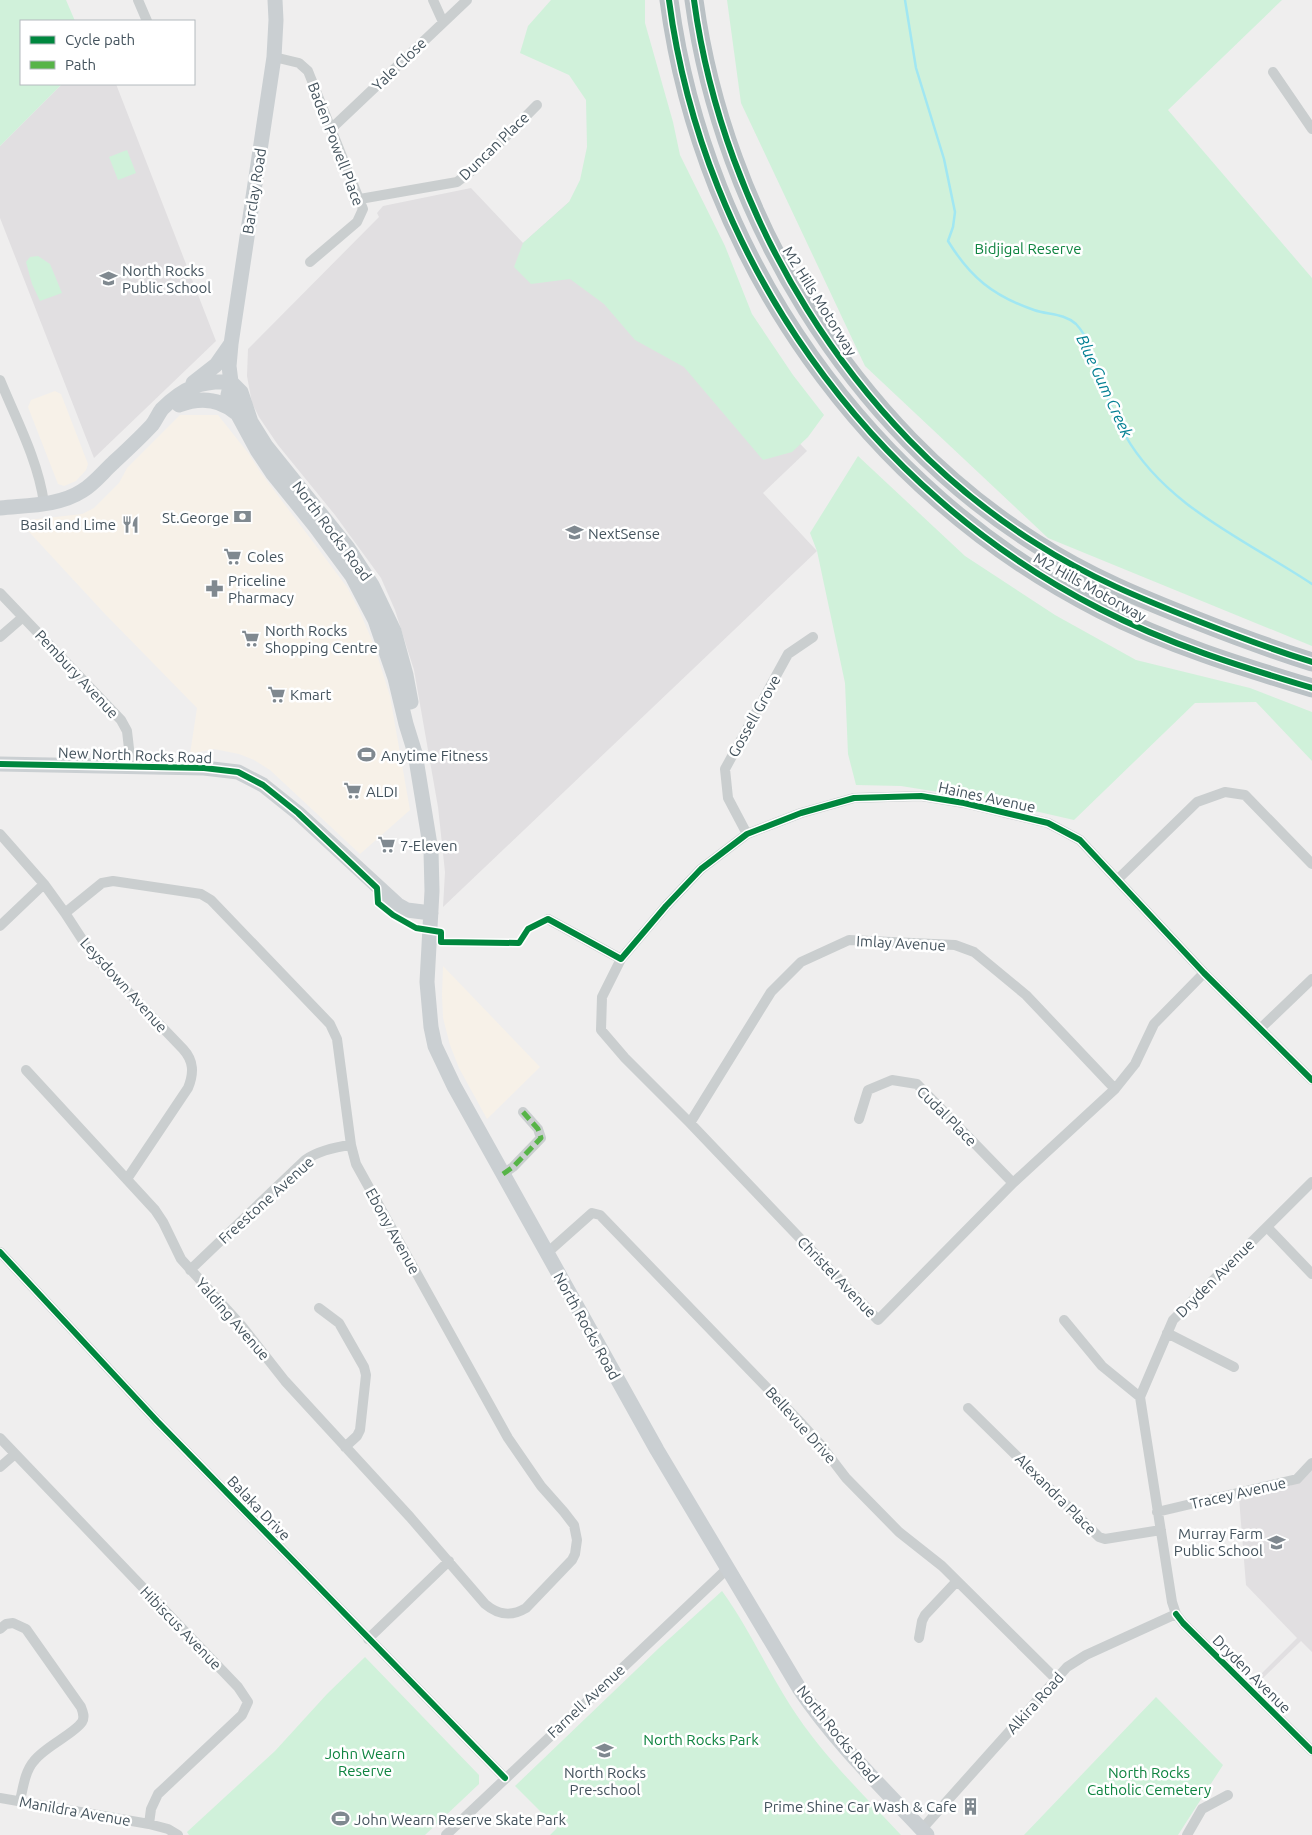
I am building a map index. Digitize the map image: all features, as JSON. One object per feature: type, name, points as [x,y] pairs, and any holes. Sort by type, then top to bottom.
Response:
[{"type":"highway","name":"M2 Hills Motorway","points":[[669,0],[682,75],[712,175],[727,211],[759,276],[790,329],[817,369],[849,410],[901,466],[954,513],[1011,556],[1058,586],[1107,613],[1174,643],[1312,688]]},
{"type":"highway","name":"M2 Hills Motorway","points":[[694,0],[705,64],[723,129],[739,176],[757,218],[787,276],[827,338],[870,396],[923,454],[968,494],[1011,527],[1095,578],[1152,603],[1287,655],[1312,662]]},
{"type":"main road","name":"Barclay Road","points":[[231,382],[229,366],[231,344],[274,57],[275,0]]},
{"type":"main road","points":[[0,508],[63,500],[83,491],[154,423],[161,410],[216,365],[231,344]]},
{"type":"main road","points":[[188,388],[208,382],[231,382]]},
{"type":"main road","points":[[154,423],[165,419],[179,405],[191,397],[218,389],[231,382]]},
{"type":"main road","name":"North Rocks Road","points":[[231,382],[228,395],[236,413],[272,474],[341,560],[369,606],[383,639],[396,678],[406,724],[415,753]]},
{"type":"main road","name":"North Rocks Road","points":[[231,382],[240,392],[251,422],[266,446],[348,548],[376,591],[394,631],[406,674],[414,723],[415,753],[431,852],[431,913],[427,982],[431,1027],[435,1046],[454,1086],[657,1450],[726,1569],[810,1704],[866,1770],[925,1832]]},
{"type":"main road","points":[[179,405],[206,399],[222,403],[236,413]]},
{"type":"main road","name":"New North Rocks Road","points":[[0,764],[131,766],[238,772],[263,785],[298,813],[391,900],[407,910],[431,913]]},
{"type":"street","points":[[138,0],[147,20]]},
{"type":"street","points":[[433,0],[443,22]]},
{"type":"street","name":"Yale Close","points":[[332,128],[467,0]]},
{"type":"street","name":"Baden Powell Place","points":[[274,57],[299,64],[308,71],[363,209],[357,222],[310,262]]},
{"type":"street","points":[[1273,72],[1312,129]]},
{"type":"street","name":"Duncan Place","points":[[360,199],[457,182],[474,169],[537,105]]},
{"type":"street","points":[[0,380],[35,464],[42,486],[44,503]]},
{"type":"street","name":"Pembury Avenue","points":[[0,593],[121,720],[127,731],[131,766]]},
{"type":"street","points":[[0,637],[23,617]]},
{"type":"street","name":"Gossell Grove","points":[[747,834],[728,798],[725,769],[788,654],[813,637]]},
{"type":"street","points":[[1116,880],[1197,802],[1225,792],[1245,795],[1312,864]]},
{"type":"street","name":"Haines Avenue","points":[[621,958],[701,869],[747,834],[801,813],[854,798],[920,796],[964,803],[1048,823],[1080,840],[1204,972],[1312,1080]]},
{"type":"street","name":"Leysdown Avenue","points":[[0,834],[44,884],[91,953],[198,1065],[192,1074],[188,1088],[127,1179]]},
{"type":"street","name":"Ebony Avenue","points":[[65,913],[102,883],[113,881],[201,894],[211,900],[330,1024],[338,1047],[351,1145],[356,1164],[508,1438],[540,1486],[574,1525],[577,1540],[575,1554],[569,1565],[526,1608],[513,1614],[499,1613],[485,1604],[449,1561]]},
{"type":"street","points":[[0,926],[44,884]]},
{"type":"street","points":[[548,919],[621,958]]},
{"type":"street","name":"Imlay Avenue","points":[[690,1123],[771,992],[801,962],[849,940],[955,945],[974,952],[1026,995],[1115,1088]]},
{"type":"street","name":"Christel Avenue","points":[[621,958],[602,997],[601,1030],[625,1058],[690,1123],[878,1320],[1014,1183],[1115,1088],[1135,1064],[1154,1024],[1204,972]]},
{"type":"street","points":[[1261,1028],[1312,979]]},
{"type":"street","name":"Yalding Avenue","points":[[26,1070],[160,1217],[181,1258],[190,1270],[241,1325],[285,1382],[410,1516],[449,1561]]},
{"type":"street","name":"Cudal Place","points":[[859,1119],[868,1090],[892,1080],[917,1084],[1014,1183]]},
{"type":"street","points":[[503,1174],[513,1167],[541,1138],[540,1132],[523,1112]]},
{"type":"street","name":"Freestone Avenue","points":[[190,1270],[305,1160],[323,1152],[351,1145]]},
{"type":"street","name":"Dryden Avenue","points":[[1140,1397],[1173,1320],[1312,1182]]},
{"type":"street","name":"Bellevue Drive","points":[[547,1253],[592,1213],[600,1215],[802,1424],[846,1478],[877,1510],[899,1532],[942,1566],[1056,1678]]},
{"type":"street","points":[[1267,1227],[1312,1274]]},
{"type":"street","name":"Balaka Drive","points":[[0,1252],[157,1421],[505,1778]]},
{"type":"street","points":[[319,1308],[338,1323],[364,1367],[366,1375],[360,1430],[357,1436],[345,1447]]},
{"type":"street","points":[[1064,1320],[1102,1366],[1140,1397],[1157,1512],[1172,1602],[1176,1614]]},
{"type":"street","points":[[1167,1333],[1234,1367]]},
{"type":"street","name":"Alexandra Place","points":[[968,1408],[1099,1537],[1105,1539],[1161,1530]]},
{"type":"street","name":"Hibiscus Avenue","points":[[0,1438],[238,1687],[248,1702],[242,1715],[158,1794],[151,1808],[149,1824]]},
{"type":"street","points":[[0,1467],[15,1454]]},
{"type":"street","name":"Tracey Avenue","points":[[1157,1512],[1297,1479],[1312,1463]]},
{"type":"street","points":[[368,1638],[449,1561]]},
{"type":"street","name":"Farnell Avenue","points":[[446,1835],[726,1569]]},
{"type":"street","points":[[919,1638],[925,1615],[957,1581]]},
{"type":"street","name":"Dryden Avenue","points":[[1176,1614],[1312,1751]]},
{"type":"street","name":"Alkira Road","points":[[925,1832],[1056,1678],[1067,1668],[1086,1655],[1176,1614]]},
{"type":"street","points":[[0,1629],[6,1624],[13,1622],[26,1629],[81,1707],[84,1715],[83,1720],[78,1726],[42,1752],[32,1762],[20,1801]]},
{"type":"street","points":[[1186,1835],[1202,1809],[1228,1795]]},
{"type":"street","name":"Manildra Avenue","points":[[0,1798],[149,1824],[168,1829],[178,1835]]},
{"type":"shaded area","name":"North Rocks Public School","points":[[61,85],[116,85],[216,341],[94,458],[0,218],[0,146]]},
{"type":"shaded area","name":"NextSense","points":[[471,188],[523,243],[569,202],[807,451],[763,493],[817,551],[443,907],[445,872],[438,807],[414,670],[395,610],[381,578],[335,515],[278,445],[259,417],[252,403],[247,376],[248,349],[379,217],[377,213],[383,206]]},
{"type":"shaded area","points":[[55,391],[61,394],[88,464],[86,470],[76,481],[64,486],[58,484],[28,407],[31,400]]},
{"type":"shaded area","name":"North Rocks Shopping Centre","points":[[180,415],[218,415],[347,587],[374,645],[390,696],[410,810],[360,854],[270,770],[254,760],[239,754],[214,749],[190,754],[197,708],[105,614],[19,521],[82,514],[94,508],[119,483],[127,468]]},
{"type":"shaded area","points":[[443,966],[540,1067],[487,1119],[459,1068],[450,1045],[443,1018]]},
{"type":"shaded area","name":"Murray Farm Public School","points":[[1312,1469],[1312,1652],[1301,1641],[1258,1683],[1255,1680],[1297,1638],[1246,1585],[1239,1498],[1290,1486]]},
{"type":"green space","points":[[0,0],[66,0],[75,20],[20,20],[20,85],[61,85],[0,146]]},
{"type":"green space","points":[[551,0],[645,0],[645,23],[673,122],[680,155],[725,246],[752,314],[793,375],[824,415],[808,437],[792,452],[763,460],[684,367],[635,340],[604,304],[570,279],[531,284],[514,267],[523,243],[569,202],[580,180],[587,147],[586,100],[569,75],[520,53],[528,26]]},
{"type":"green space","name":"Bidjigal Reserve","points":[[727,0],[1282,0],[1168,110],[1312,278],[1312,646],[1048,538],[865,366],[741,103]]},
{"type":"green space","points":[[127,150],[136,173],[118,180],[109,157]]},
{"type":"green space","points":[[38,256],[50,264],[62,293],[40,301],[32,284],[26,262],[30,257]]},
{"type":"green space","points":[[858,456],[965,556],[1055,615],[1136,660],[1250,688],[1312,712],[1312,761],[1256,702],[1195,703],[1074,820],[982,799],[901,786],[856,785],[848,754],[845,683],[817,551],[810,533]]},
{"type":"green space","name":"North Rocks Park","points":[[722,1591],[802,1723],[842,1773],[901,1835],[550,1835],[557,1828],[515,1786],[659,1648]]},
{"type":"green space","name":"John Wearn Reserve","points":[[365,1657],[479,1775],[479,1784],[425,1835],[189,1835],[187,1832],[275,1751],[327,1694]]},
{"type":"green space","name":"North Rocks Catholic Cemetery","points":[[1156,1697],[1223,1765],[1178,1835],[1024,1835]]},
{"type":"waterway","name":"Blue Gum Creek","points":[[905,0],[916,68],[944,159],[955,212],[953,227],[948,241],[956,254],[974,275],[995,292],[1039,312],[1061,316],[1076,324],[1082,331],[1094,355],[1116,419],[1142,460],[1162,482],[1209,520],[1312,584]]},
{"type":"marked path","points":[[503,1174],[513,1167],[541,1138],[538,1129],[523,1112]]},
{"type":"cycle path","points":[[669,0],[688,95],[718,187],[759,275],[810,357],[871,432],[940,500],[1016,560],[1100,609],[1178,644],[1231,663],[1312,688]]},
{"type":"cycle path","points":[[694,0],[709,80],[734,159],[766,236],[807,309],[855,378],[909,440],[970,496],[1056,556],[1116,587],[1177,613],[1255,643],[1312,662]]},
{"type":"cycle path","points":[[0,764],[204,768],[238,772],[263,785],[298,813],[377,888],[378,903],[393,915],[416,928],[441,932],[441,942],[519,943],[528,929],[548,919],[621,959],[666,906],[701,869],[747,834],[801,813],[854,798],[921,796],[964,803],[1048,823],[1080,840],[1204,973],[1312,1080]]},
{"type":"cycle path","points":[[0,1252],[157,1421],[505,1778]]},
{"type":"cycle path","points":[[1176,1614],[1312,1751]]},
{"type":"place","name":"North Rocks Public School","points":[[108,279]]},
{"type":"place","name":"St.George","points":[[243,517]]},
{"type":"place","name":"Basil and Lime","points":[[130,524]]},
{"type":"place","name":"NextSense","points":[[574,533]]},
{"type":"place","name":"Coles","points":[[233,556]]},
{"type":"place","name":"Priceline Pharmacy","points":[[214,589]]},
{"type":"place","name":"North Rocks Shopping Centre","points":[[251,639]]},
{"type":"place","name":"Kmart","points":[[276,694]]},
{"type":"place","name":"Anytime Fitness","points":[[367,755]]},
{"type":"place","name":"ALDI","points":[[352,791]]},
{"type":"place","name":"7-Eleven","points":[[386,845]]},
{"type":"place","name":"Murray Farm Public School","points":[[1277,1542]]},
{"type":"place","name":"North Rocks Pre-school","points":[[605,1751]]},
{"type":"place","name":"Prime Shine Car Wash & Cafe","points":[[971,1806]]},
{"type":"place","name":"John Wearn Reserve Skate Park","points":[[340,1819]]}]
